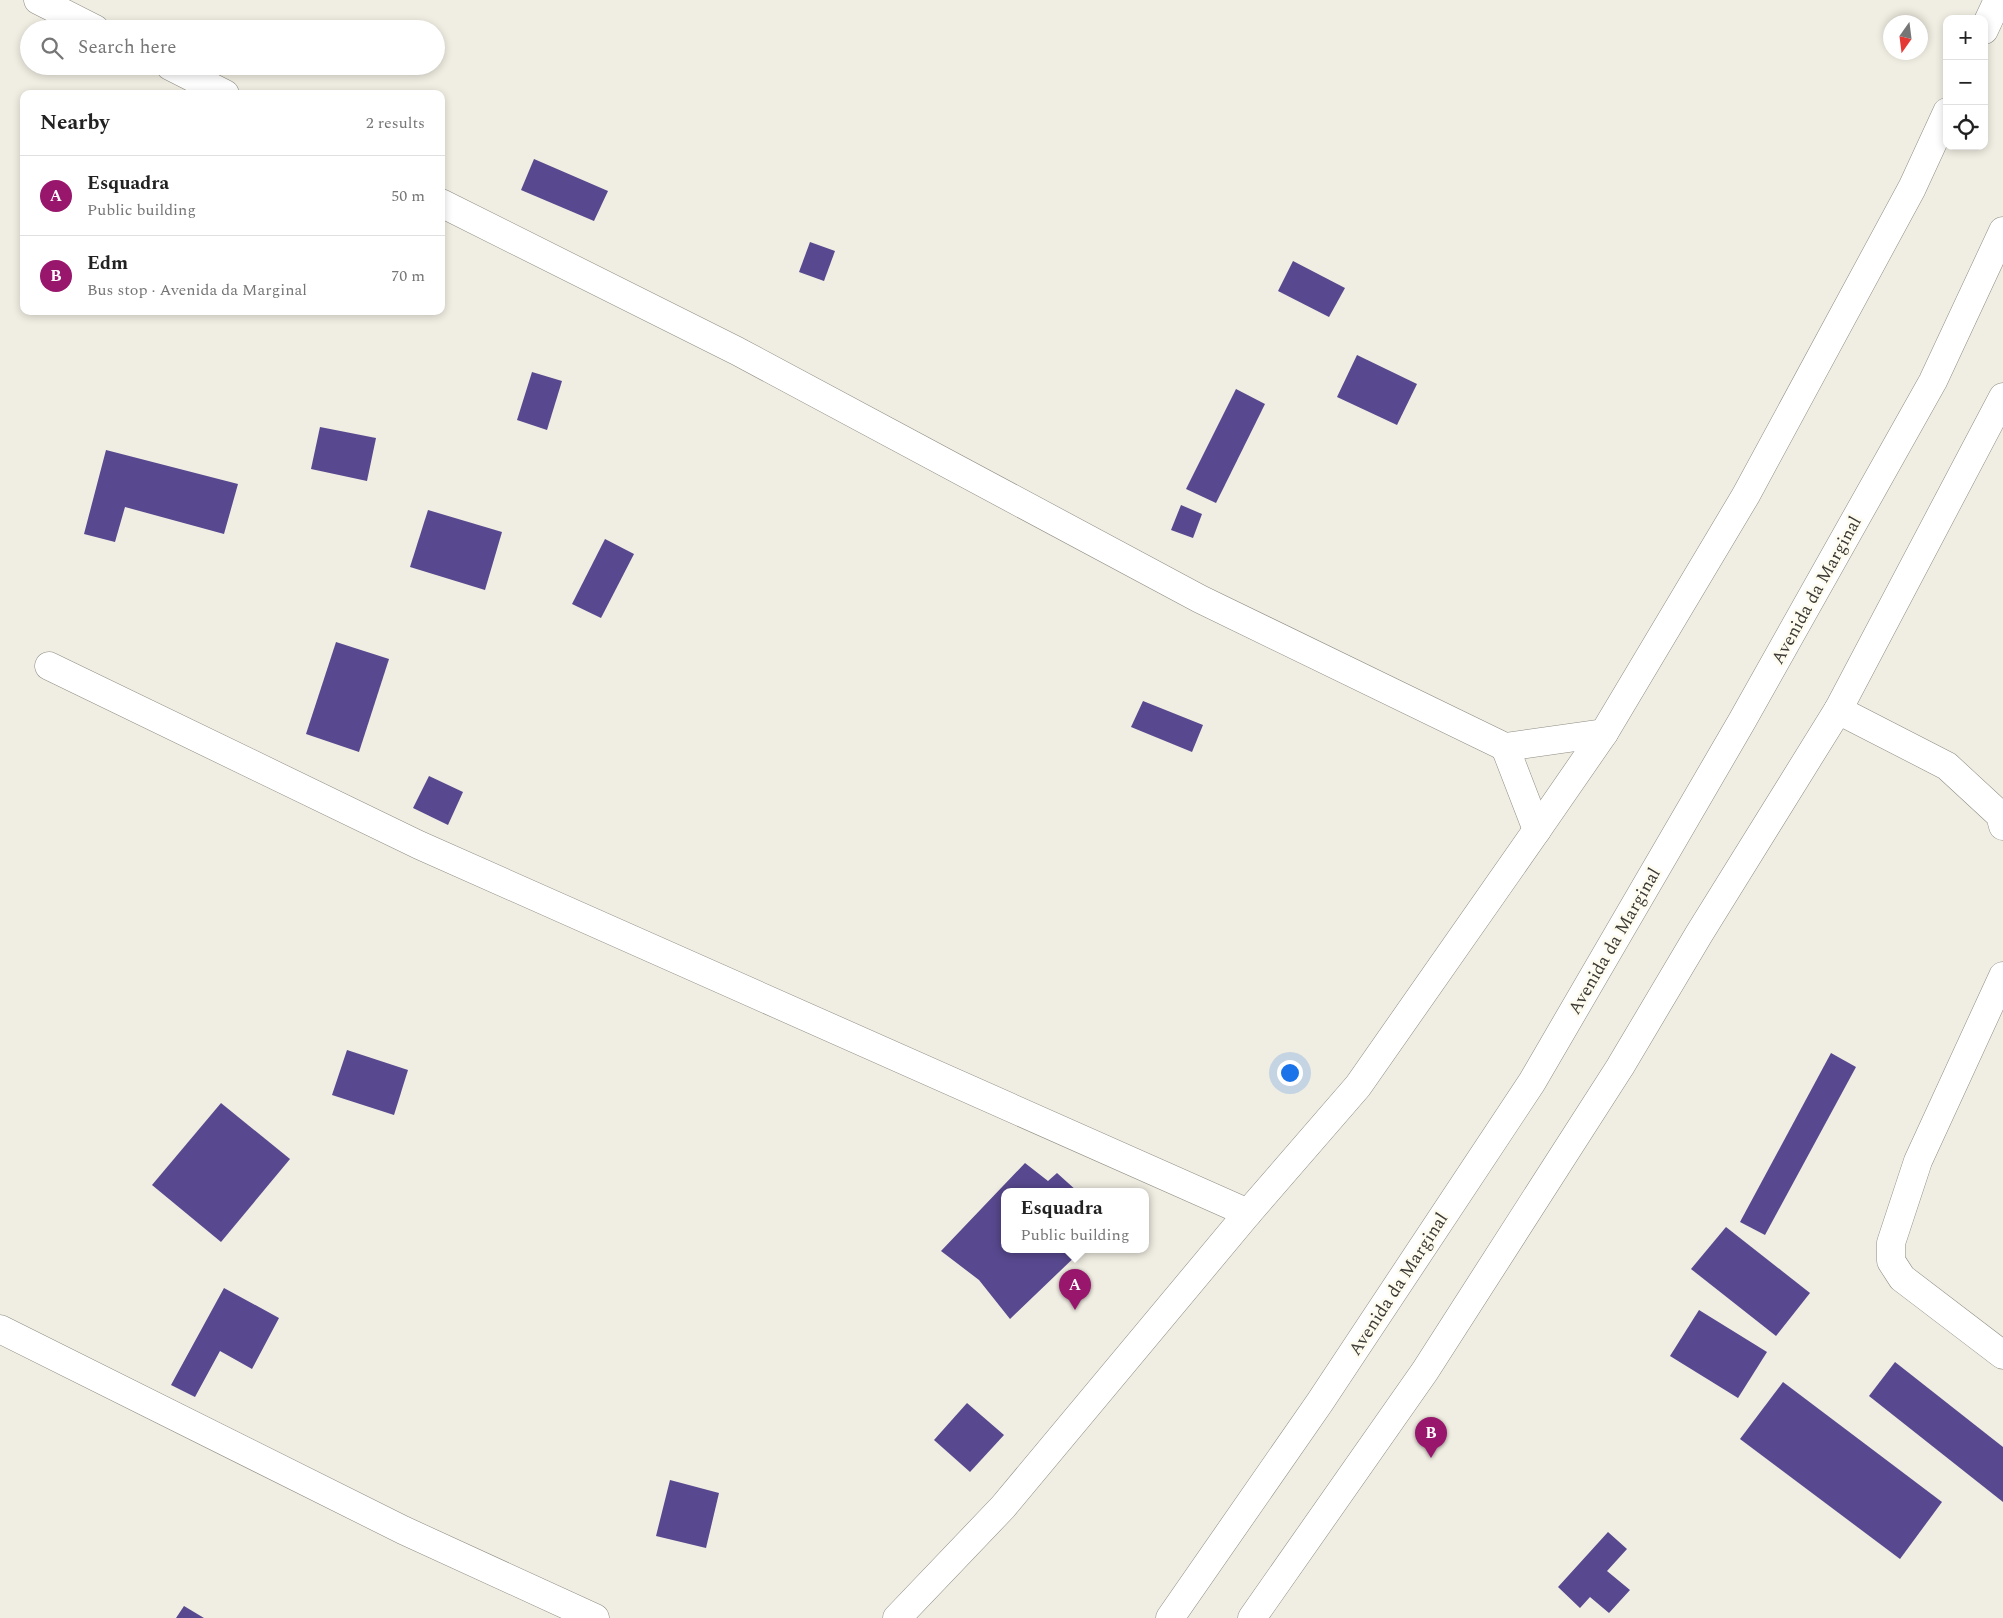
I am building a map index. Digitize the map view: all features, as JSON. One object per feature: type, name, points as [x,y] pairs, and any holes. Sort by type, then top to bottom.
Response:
[{"type":"street","points":[[38,0],[77,20]]},
{"type":"street","points":[[1988,21],[1998,0]]},
{"type":"street","points":[[187,75],[216,90]]},
{"type":"street","points":[[898,1618],[1003,1507],[1248,1213],[1358,1086],[1537,830],[1604,733],[1746,495],[1912,188],[1943,121]]},
{"type":"street","points":[[445,205],[737,351],[1200,599],[1505,747],[1604,733]]},
{"type":"street","name":"Avenida da Marginal","points":[[1170,1618],[1320,1402],[1532,1082],[1742,721],[1933,381],[2003,232]]},
{"type":"street","points":[[1252,1618],[1425,1371],[1620,1067],[1699,934],[1838,710],[2003,397]]},
{"type":"street","points":[[49,666],[419,846],[1248,1213]]},
{"type":"street","points":[[1838,710],[1947,766],[2000,815],[2003,826]]},
{"type":"street","points":[[1505,747],[1537,830]]},
{"type":"street","points":[[2003,976],[1918,1161],[1891,1243],[1891,1261],[1902,1278],[2003,1355]]},
{"type":"street","points":[[0,1329],[403,1530],[596,1618]]},
{"type":"building","points":[[534,159],[608,191],[594,221],[521,190]]},
{"type":"building","points":[[810,242],[835,251],[824,281],[799,272]]},
{"type":"building","points":[[1293,261],[1345,288],[1329,317],[1278,291]]},
{"type":"building","points":[[1357,355],[1417,384],[1397,425],[1337,397]]},
{"type":"building","points":[[532,372],[562,381],[547,430],[517,420]]},
{"type":"building","points":[[1236,389],[1265,404],[1216,503],[1186,489]]},
{"type":"building","points":[[320,427],[376,438],[367,481],[311,469]]},
{"type":"building","points":[[106,450],[238,484],[224,534],[125,507],[115,542],[84,534]]},
{"type":"building","points":[[1181,505],[1202,514],[1193,538],[1171,530]]},
{"type":"building","points":[[428,510],[502,532],[485,590],[410,567]]},
{"type":"building","points":[[605,539],[634,554],[601,618],[572,604]]},
{"type":"building","points":[[336,642],[389,659],[359,752],[306,734]]},
{"type":"building","points":[[1143,701],[1203,725],[1192,752],[1131,727]]},
{"type":"building","points":[[429,776],[463,792],[448,825],[413,808]]},
{"type":"building","points":[[347,1050],[408,1070],[394,1115],[332,1095]]},
{"type":"building","points":[[1831,1053],[1856,1067],[1765,1235],[1740,1222]]},
{"type":"building","points":[[221,1103],[290,1159],[221,1242],[152,1185]]},
{"type":"building","points":[[1025,1163],[1048,1181],[1057,1173],[1074,1188],[1001,1188]]},
{"type":"building","points":[[1001,1188],[1001,1253],[1079,1253],[1010,1319],[979,1280],[941,1251]]},
{"type":"building","points":[[1726,1227],[1810,1293],[1776,1336],[1691,1269]]},
{"type":"building","points":[[224,1288],[279,1318],[252,1369],[220,1351],[195,1397],[171,1385]]},
{"type":"building","points":[[1699,1310],[1767,1352],[1738,1398],[1670,1356]]},
{"type":"building","points":[[1895,1362],[2003,1447],[2003,1502],[1869,1396]]},
{"type":"building","points":[[1783,1382],[1942,1502],[1900,1559],[1740,1439]]},
{"type":"building","points":[[967,1403],[1004,1435],[970,1472],[934,1440]]},
{"type":"building","points":[[670,1480],[719,1493],[706,1548],[656,1536]]},
{"type":"building","points":[[1608,1532],[1627,1549],[1607,1571],[1630,1590],[1609,1613],[1590,1597],[1580,1608],[1558,1587]]},
{"type":"building","points":[[184,1606],[204,1618],[176,1618]]},
{"type":"place","name":"Esquadra","points":[[1075,1310]]},
{"type":"place","name":"Edm","points":[[1431,1458]]}]
